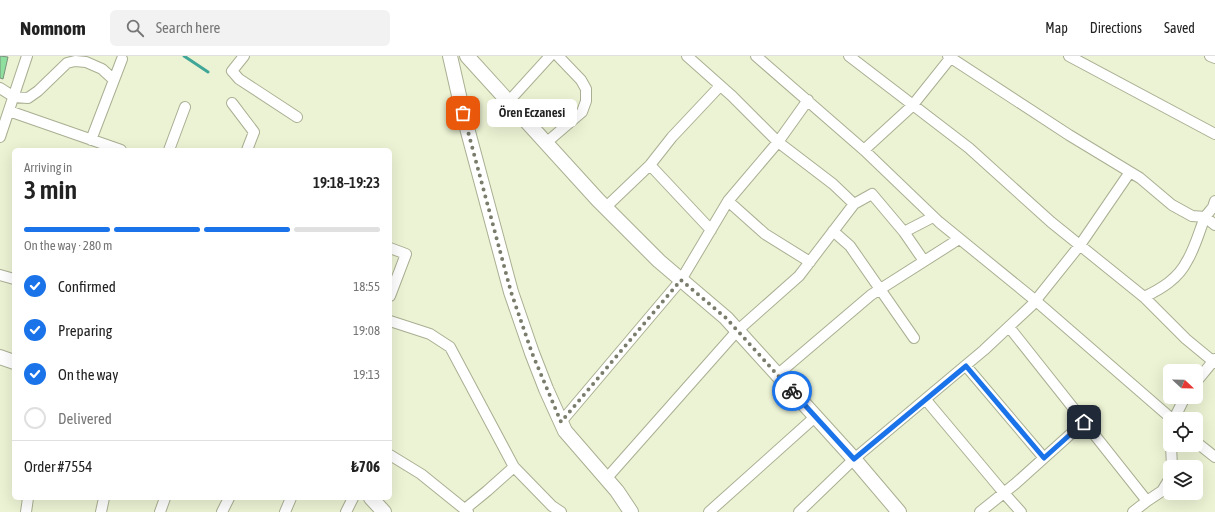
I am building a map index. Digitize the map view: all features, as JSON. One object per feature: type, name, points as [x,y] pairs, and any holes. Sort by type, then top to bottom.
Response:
[{"type":"street","points":[[0,137],[27,56]]},
{"type":"street","points":[[244,56],[232,71],[239,79],[297,117]]},
{"type":"street","points":[[450,56],[463,113],[511,292],[532,353],[565,430],[617,491],[631,512]]},
{"type":"street","points":[[467,56],[606,207],[659,261],[726,318],[854,459],[899,512]]},
{"type":"street","points":[[509,101],[550,56]]},
{"type":"street","points":[[547,142],[582,112],[586,101],[586,90],[582,80],[558,56]]},
{"type":"street","points":[[687,56],[778,142],[833,184],[854,204]]},
{"type":"street","points":[[756,56],[864,150],[933,217],[1036,301],[1165,412]]},
{"type":"street","points":[[848,56],[969,148],[1051,222],[1144,298],[1186,339],[1214,361],[1203,374]]},
{"type":"street","points":[[864,150],[912,106],[950,56],[1069,135],[1140,178],[1172,205],[1192,216],[1205,217],[1215,225]]},
{"type":"street","points":[[1068,56],[1215,134]]},
{"type":"street","points":[[1210,56],[1215,58]]},
{"type":"street","points":[[91,140],[122,58]]},
{"type":"street","points":[[0,88],[14,97],[28,98],[38,91],[67,63],[75,61],[86,62],[102,69],[114,80]]},
{"type":"street","points":[[606,207],[650,165],[672,137],[720,86]]},
{"type":"street","points":[[561,422],[681,280],[728,202],[778,142],[808,100]]},
{"type":"street","points":[[232,103],[254,132],[248,148]]},
{"type":"street","points":[[170,148],[185,107]]},
{"type":"street","points":[[9,111],[115,148]]},
{"type":"street","points":[[650,165],[712,230]]},
{"type":"street","points":[[799,512],[854,459],[966,366],[1036,301],[1080,245],[1130,172]]},
{"type":"street","points":[[606,479],[737,331],[799,276],[854,204],[872,194],[904,232],[924,261]]},
{"type":"street","points":[[1144,298],[1162,288],[1178,274],[1187,262],[1205,217],[1213,207],[1215,201]]},
{"type":"street","points":[[728,202],[765,234],[810,262]]},
{"type":"street","points":[[904,232],[933,217]]},
{"type":"street","points":[[833,231],[850,246],[879,290],[914,338]]},
{"type":"street","points":[[777,375],[871,295],[959,239]]},
{"type":"street","points":[[392,249],[406,254],[392,291]]},
{"type":"street","points":[[0,275],[12,278]]},
{"type":"street","points":[[392,322],[430,334],[450,347],[514,467],[552,506],[561,512]]},
{"type":"street","points":[[1009,327],[1147,502]]},
{"type":"street","points":[[0,357],[12,361]]},
{"type":"street","points":[[966,366],[1044,458]]},
{"type":"street","points":[[926,400],[1021,512]]},
{"type":"street","points":[[709,512],[815,417]]},
{"type":"street","points":[[980,512],[1004,493],[1084,422]]},
{"type":"street","points":[[1203,448],[1215,457]]},
{"type":"street","points":[[392,455],[421,474],[466,511],[514,467]]},
{"type":"street","points":[[1133,512],[1163,489]]},
{"type":"street","points":[[26,512],[28,500]]},
{"type":"street","points":[[101,512],[104,500]]},
{"type":"street","points":[[160,512],[164,500]]},
{"type":"street","points":[[222,512],[228,500]]},
{"type":"street","points":[[285,512],[290,500]]},
{"type":"street","points":[[346,512],[352,500]]},
{"type":"street","points":[[373,500],[384,512]]},
{"type":"building","points":[[0,56],[8,57],[3,79],[0,78]]},
{"type":"waterway","points":[[184,56],[208,72]]},
{"type":"way so far","points":[[463,113],[511,292],[532,353],[561,422],[681,280],[726,318],[792,391]]},
{"type":"place","name":"Ören Eczanesi","points":[[463,113]]},
{"type":"route","points":[[792,391],[854,459],[966,366],[1044,458],[1084,422]]}]
